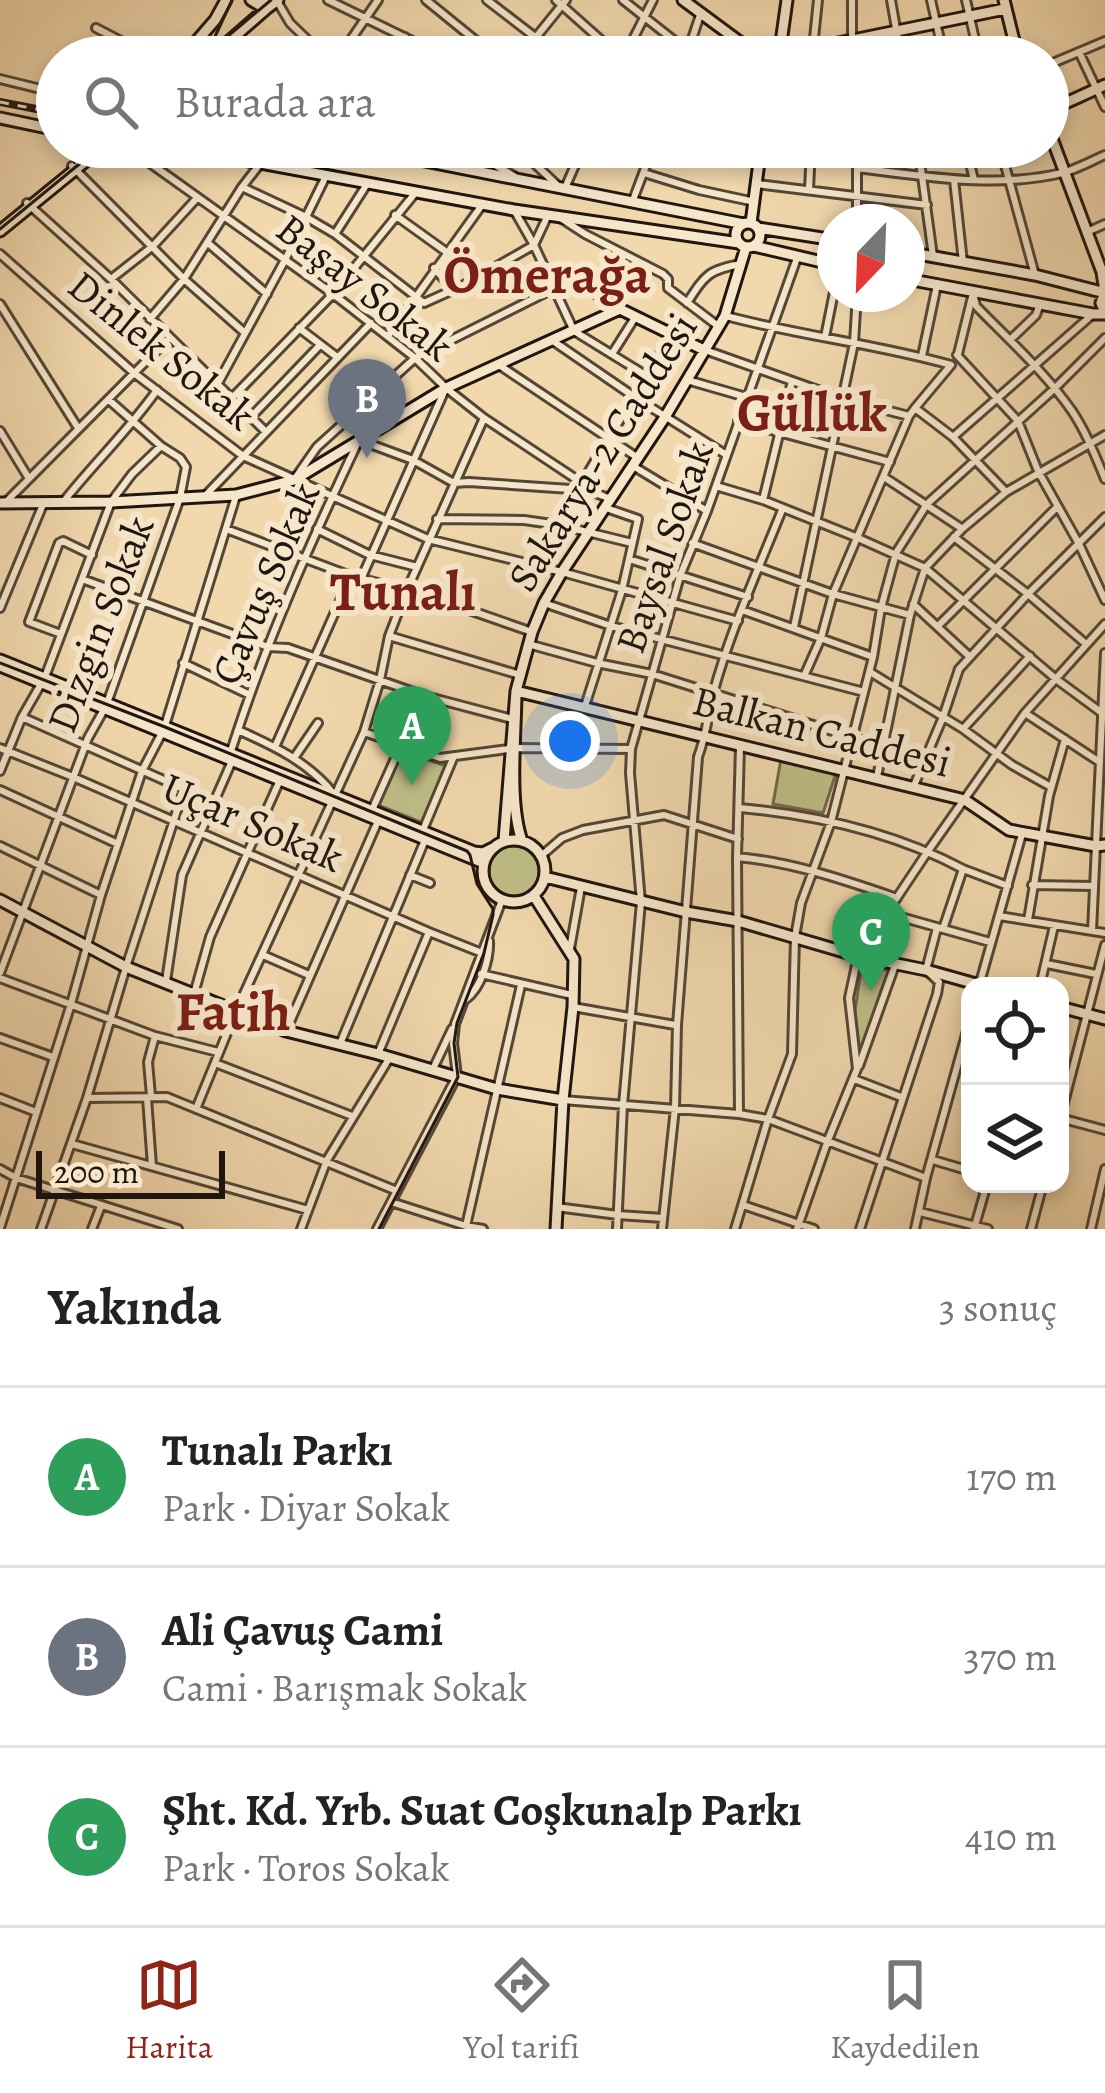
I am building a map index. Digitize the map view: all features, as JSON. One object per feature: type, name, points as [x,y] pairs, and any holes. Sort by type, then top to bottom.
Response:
[{"type":"main road","points":[[202,36],[226,0]]},
{"type":"main road","points":[[251,0],[265,5]]},
{"type":"main road","points":[[235,36],[265,5],[277,0]]},
{"type":"main road","points":[[683,0],[731,36]]},
{"type":"main road","points":[[701,14],[706,0]]},
{"type":"main road","points":[[782,36],[787,0]]},
{"type":"main road","points":[[870,36],[1006,3],[1013,36]]},
{"type":"main road","points":[[1069,101],[1100,87]]},
{"type":"main road","points":[[0,118],[36,126]]},
{"type":"main road","points":[[0,228],[73,168]]},
{"type":"main road","points":[[282,168],[817,262]]},
{"type":"main road","points":[[469,168],[817,236]]},
{"type":"main road","points":[[746,246],[760,236],[751,225],[758,168]]},
{"type":"main road","points":[[925,283],[1101,313],[1105,292],[1101,256],[1063,168]]},
{"type":"main road","points":[[746,246],[736,232],[751,225]]},
{"type":"main road","name":"Sakarya-2 Caddesi","points":[[513,748],[516,691],[544,603],[722,321],[746,246]]},
{"type":"main road","points":[[925,255],[1105,292]]},
{"type":"main road","points":[[2,503],[236,495],[294,480],[446,388],[574,331],[617,306],[704,350]]},
{"type":"main road","points":[[0,663],[484,863]]},
{"type":"main road","name":"Sakarya-2 Caddesi","points":[[504,841],[516,691]]},
{"type":"main road","name":"Balkan Caddesi","points":[[516,691],[965,800],[1009,830],[1101,846]]},
{"type":"main road","points":[[513,748],[517,828],[522,841]]},
{"type":"main road","points":[[232,756],[334,799]]},
{"type":"main road","points":[[424,836],[483,853],[504,841],[530,844],[542,856],[545,878],[534,896],[518,902],[502,900],[487,887],[484,863],[493,848]]},
{"type":"main road","points":[[545,878],[737,921],[961,980]]},
{"type":"main road","points":[[534,896],[574,959],[556,1229]]},
{"type":"main road","points":[[0,900],[125,967],[286,1031],[497,1089],[563,1100]]},
{"type":"main road","points":[[1069,1009],[1105,1019]]},
{"type":"street","points":[[277,0],[290,23]]},
{"type":"street","points":[[328,0],[401,36]]},
{"type":"street","points":[[354,36],[378,0]]},
{"type":"street","points":[[426,0],[470,36]]},
{"type":"street","points":[[487,0],[533,36]]},
{"type":"street","points":[[623,0],[667,36]]},
{"type":"street","points":[[634,36],[653,0]]},
{"type":"street","points":[[817,36],[818,0]]},
{"type":"street","points":[[850,36],[852,0]]},
{"type":"street","points":[[891,0],[896,36]]},
{"type":"street","points":[[931,0],[939,36]]},
{"type":"street","points":[[966,0],[974,36]]},
{"type":"street","points":[[537,36],[562,2],[599,36]]},
{"type":"street","points":[[265,5],[304,36]]},
{"type":"street","points":[[695,36],[701,14]]},
{"type":"street","points":[[96,28],[111,36]]},
{"type":"street","points":[[1069,56],[1105,41]]},
{"type":"street","points":[[1079,52],[1100,87],[1105,107]]},
{"type":"street","points":[[0,79],[36,88]]},
{"type":"street","points":[[857,204],[857,168],[1009,182],[1065,172],[1105,154]]},
{"type":"street","points":[[73,168],[245,333]]},
{"type":"street","name":"Başay Sokak","points":[[156,168],[286,258],[388,335],[484,418],[585,487]]},
{"type":"street","points":[[150,319],[184,279],[257,168]]},
{"type":"street","points":[[501,168],[518,178]]},
{"type":"street","points":[[541,168],[562,187],[572,168]]},
{"type":"street","points":[[633,200],[646,168]]},
{"type":"street","points":[[809,190],[810,168]]},
{"type":"street","points":[[921,168],[933,256]]},
{"type":"street","points":[[971,168],[974,180]]},
{"type":"street","points":[[1005,168],[1035,274]]},
{"type":"street","points":[[644,173],[755,202]]},
{"type":"street","points":[[217,385],[326,176]]},
{"type":"street","points":[[954,180],[963,262]]},
{"type":"street","points":[[335,234],[367,184]]},
{"type":"street","points":[[757,184],[927,205]]},
{"type":"street","points":[[242,187],[335,234],[424,304],[534,245],[552,214],[663,274],[668,288],[722,321],[951,365]]},
{"type":"street","points":[[231,399],[333,294],[416,192]]},
{"type":"street","points":[[111,279],[153,246],[197,198]]},
{"type":"street","points":[[28,204],[266,432]]},
{"type":"street","points":[[388,335],[482,205]]},
{"type":"street","points":[[514,210],[574,331],[647,376]]},
{"type":"street","points":[[394,215],[446,252]]},
{"type":"street","points":[[1088,232],[1105,224]]},
{"type":"street","points":[[208,243],[267,294]]},
{"type":"street","name":"Dinlek Sokak","points":[[0,254],[134,373],[243,456],[428,539],[738,621]]},
{"type":"street","name":"Baysal Sokak","points":[[617,1229],[640,902],[631,749],[680,576],[796,258]]},
{"type":"street","points":[[547,272],[617,306],[638,262]]},
{"type":"street","points":[[687,303],[707,274],[718,267],[742,264]]},
{"type":"street","points":[[434,268],[454,289]]},
{"type":"street","points":[[922,356],[937,285]]},
{"type":"street","points":[[294,480],[317,447],[415,358],[553,289]]},
{"type":"street","points":[[973,293],[976,305],[1072,411],[1105,479]]},
{"type":"street","points":[[805,674],[833,594],[912,412],[957,355],[973,293]]},
{"type":"street","points":[[0,304],[78,428]]},
{"type":"street","points":[[1010,340],[1036,315],[1040,304]]},
{"type":"street","points":[[825,338],[830,312]]},
{"type":"street","points":[[794,627],[854,343],[855,312]]},
{"type":"street","points":[[953,437],[1101,313]]},
{"type":"street","points":[[612,355],[636,316]]},
{"type":"street","points":[[205,497],[371,322]]},
{"type":"street","points":[[299,328],[338,357]]},
{"type":"street","points":[[585,487],[608,438],[672,334]]},
{"type":"street","points":[[2,503],[169,338]]},
{"type":"street","points":[[735,1229],[792,1054],[795,938],[801,903],[831,822],[896,554],[927,504],[1105,338]]},
{"type":"street","points":[[553,341],[727,455]]},
{"type":"street","points":[[252,416],[320,345]]},
{"type":"street","points":[[704,350],[843,399],[912,412],[953,437],[1006,492]]},
{"type":"street","points":[[957,355],[1018,421],[1038,471],[1105,601]]},
{"type":"street","points":[[500,365],[707,511]]},
{"type":"street","points":[[687,380],[746,397]]},
{"type":"street","points":[[763,500],[791,381]]},
{"type":"street","points":[[361,579],[446,388]]},
{"type":"street","points":[[64,501],[157,391]]},
{"type":"street","points":[[109,400],[180,458],[186,467],[180,498]]},
{"type":"street","points":[[196,1109],[364,731],[389,636],[484,418]]},
{"type":"street","points":[[738,421],[890,462]]},
{"type":"street","points":[[0,431],[28,477]]},
{"type":"street","points":[[877,780],[910,615],[925,568],[1006,492],[1105,435]]},
{"type":"street","points":[[359,440],[413,460],[454,483],[585,487],[638,519],[622,590],[584,710]]},
{"type":"street","name":"Çavuş Sokak","points":[[166,985],[182,874],[232,756],[268,646],[359,440]]},
{"type":"street","points":[[0,771],[4,750],[44,680],[111,502],[132,473],[161,446]]},
{"type":"street","points":[[884,477],[962,529]]},
{"type":"street","points":[[716,485],[925,568],[1103,720]]},
{"type":"street","points":[[0,1228],[101,895],[142,771],[164,728],[236,495]]},
{"type":"street","name":"Dizgin Sokak","points":[[0,975],[86,745],[106,706],[180,498]]},
{"type":"street","points":[[0,608],[44,502]]},
{"type":"street","points":[[938,626],[1057,507]]},
{"type":"street","points":[[662,1229],[675,1108],[698,758],[713,694],[782,510]]},
{"type":"street","points":[[913,789],[959,669],[1105,517]]},
{"type":"street","points":[[437,519],[524,520],[632,543]]},
{"type":"street","points":[[226,529],[351,576],[435,598],[532,632]]},
{"type":"street","points":[[317,529],[370,555],[416,567]]},
{"type":"street","points":[[954,537],[1088,646]]},
{"type":"street","points":[[62,634],[29,622],[58,543],[92,555]]},
{"type":"street","points":[[692,543],[833,594],[910,615]]},
{"type":"street","points":[[628,559],[748,597]]},
{"type":"street","points":[[275,747],[351,576]]},
{"type":"street","points":[[82,579],[268,646],[288,648],[424,696],[513,719]]},
{"type":"street","points":[[544,603],[611,626],[865,692]]},
{"type":"street","points":[[913,604],[970,657]]},
{"type":"street","points":[[742,610],[873,656]]},
{"type":"street","points":[[856,1074],[849,998],[858,956],[1025,713],[1105,624]]},
{"type":"street","points":[[389,636],[520,675]]},
{"type":"street","points":[[528,644],[652,674],[924,760]]},
{"type":"street","points":[[963,728],[1030,656]]},
{"type":"street","points":[[1092,931],[1101,846],[1099,762],[1105,659]]},
{"type":"street","points":[[183,663],[250,696]]},
{"type":"street","points":[[870,672],[1052,787]]},
{"type":"street","points":[[1025,713],[1099,762]]},
{"type":"street","points":[[22,717],[213,802]]},
{"type":"street","points":[[294,758],[318,723]]},
{"type":"street","points":[[238,730],[316,771],[334,799]]},
{"type":"street","points":[[364,731],[440,758],[513,748],[631,749]]},
{"type":"street","points":[[1028,920],[1064,739]]},
{"type":"street","points":[[286,1031],[346,894],[401,745]]},
{"type":"street","points":[[739,1114],[736,857],[740,745]]},
{"type":"street","name":"Uçar Sokak","points":[[4,750],[482,953]]},
{"type":"street","points":[[340,1044],[454,756]]},
{"type":"street","points":[[194,995],[210,937],[280,780]]},
{"type":"street","points":[[40,1229],[72,1144],[184,789]]},
{"type":"street","points":[[0,790],[118,844]]},
{"type":"street","points":[[740,808],[831,822],[928,850],[1008,886]]},
{"type":"street","points":[[542,856],[562,838],[584,830],[664,815],[738,839]]},
{"type":"street","points":[[982,977],[1022,833]]},
{"type":"street","points":[[0,846],[101,895]]},
{"type":"street","points":[[736,857],[812,869],[897,898]]},
{"type":"street","points":[[860,1229],[937,994],[939,982],[926,970],[963,869]]},
{"type":"street","points":[[410,875],[430,884]]},
{"type":"street","points":[[1033,885],[1094,886]]},
{"type":"street","points":[[570,950],[581,887]]},
{"type":"street","points":[[1094,898],[1105,901]]},
{"type":"street","points":[[433,1070],[502,900]]},
{"type":"street","points":[[886,913],[990,942]]},
{"type":"street","points":[[999,916],[1105,934]]},
{"type":"street","points":[[1042,977],[1054,926]]},
{"type":"street","points":[[301,1229],[327,1160],[384,1055],[429,932]]},
{"type":"street","points":[[465,999],[474,992],[489,955],[488,938]]},
{"type":"street","points":[[0,942],[10,946]]},
{"type":"street","points":[[1068,1085],[1105,945]]},
{"type":"street","points":[[263,955],[309,975]]},
{"type":"street","points":[[798,1226],[896,963]]},
{"type":"street","points":[[1046,964],[1096,974]]},
{"type":"street","points":[[481,974],[630,1017],[677,1025]]},
{"type":"street","points":[[0,975],[155,1036],[218,1052]]},
{"type":"street","points":[[466,1226],[521,985]]},
{"type":"street","points":[[377,1229],[457,1076],[455,1024]]},
{"type":"street","points":[[152,1166],[148,1062],[155,1036]]},
{"type":"street","points":[[0,1038],[53,1058]]},
{"type":"street","points":[[915,1229],[961,1053]]},
{"type":"street","points":[[214,1063],[352,1116]]},
{"type":"street","points":[[856,1074],[901,1097]]},
{"type":"street","points":[[87,1098],[167,1097],[397,1191]]},
{"type":"street","points":[[0,1098],[36,1112]]},
{"type":"street","points":[[563,1100],[768,1119],[926,1178]]},
{"type":"street","points":[[1069,1120],[1105,1130]]},
{"type":"street","points":[[72,1144],[308,1210]]},
{"type":"street","points":[[932,1160],[961,1168]]},
{"type":"street","points":[[0,1169],[178,1229]]},
{"type":"street","points":[[1091,1229],[1105,1169]]},
{"type":"street","points":[[975,1227],[984,1193]]},
{"type":"street","points":[[1031,1229],[1040,1193]]},
{"type":"street","points":[[391,1202],[483,1229]]},
{"type":"street","points":[[743,1205],[814,1229]]},
{"type":"street","points":[[92,1229],[101,1206]]},
{"type":"street","points":[[556,1207],[663,1218]]},
{"type":"street","points":[[920,1212],[988,1229]]},
{"type":"shaded area","points":[[402,751],[446,766],[423,823],[378,805]]},
{"type":"shaded area","points":[[781,759],[836,773],[823,813],[773,804]]},
{"type":"shaded area","points":[[514,846],[532,853],[539,871],[532,889],[514,896],[496,889],[489,871],[496,853]]},
{"type":"shaded area","points":[[862,964],[891,971],[860,1056],[855,1011]]},
{"type":"tram line","points":[[215,36],[232,0]]},
{"type":"tram line","points":[[228,36],[271,0]]},
{"type":"tram line","points":[[0,229],[74,168]]},
{"type":"tram line","points":[[0,663],[470,855],[477,884],[493,915],[457,1023],[458,1077],[379,1229]]},
{"type":"railway","points":[[0,102],[36,109]]},
{"type":"place","name":"Ali Çavuş Cami","points":[[367,458]]},
{"type":"place","name":"Tunalı Parkı","points":[[412,785]]},
{"type":"place","name":"Şht. Kd. Yrb. Suat Coşkunalp Parkı","points":[[871,991]]},
{"type":"district","name":"Ömerağa","points":[[547,275]]},
{"type":"district","name":"Güllük","points":[[812,413]]},
{"type":"district","name":"Tunalı","points":[[403,592]]},
{"type":"district","name":"Fatih","points":[[233,1012]]}]
